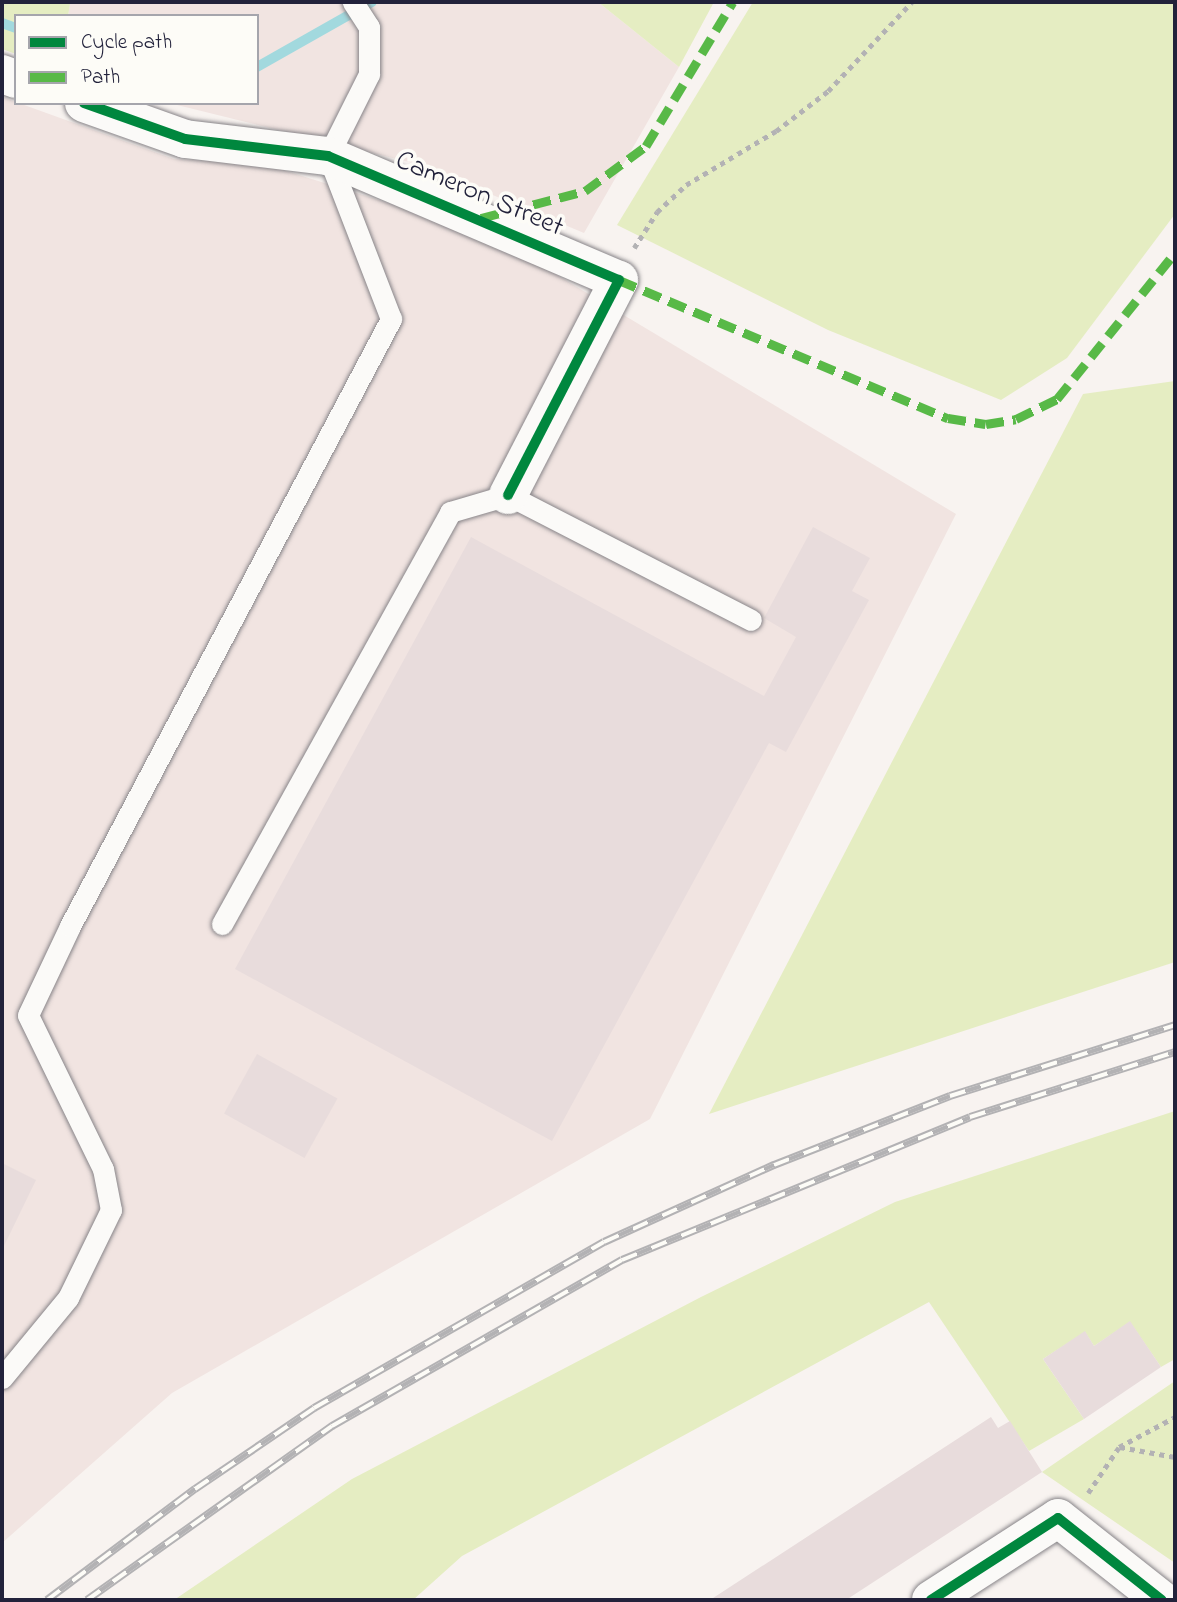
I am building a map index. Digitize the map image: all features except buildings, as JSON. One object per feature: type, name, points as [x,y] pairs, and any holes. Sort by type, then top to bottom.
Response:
[{"type":"street","name":"Cameron Street","points":[[90,105],[185,139],[328,156],[619,280]]},
{"type":"street","points":[[508,495],[619,280]]},
{"type":"street","points":[[931,1600],[1058,1518],[1162,1600]]},
{"type":"lane","points":[[2,1378],[68,1298],[111,1210],[103,1169],[28,1015],[70,926],[391,319],[328,156],[369,74],[369,27],[353,2]]},
{"type":"lane","points":[[222,924],[450,512],[508,495],[751,620]]},
{"type":"path","points":[[619,280],[657,212],[686,185],[776,131],[828,91],[871,50],[912,2]]},
{"type":"path","points":[[1058,1518],[1085,1498],[1119,1447],[1175,1417]]},
{"type":"path","points":[[1119,1447],[1175,1457]]},
{"type":"shaded area","points":[[66,2],[598,2],[679,67],[584,233],[421,165],[177,105],[259,105],[259,14],[68,14],[70,4]]},
{"type":"shaded area","points":[[2,97],[14,101],[14,105],[24,105],[174,159],[264,164],[490,235],[956,514],[650,1119],[172,1393],[2,1543]]},
{"type":"green space","points":[[2,2],[70,4],[68,14],[14,14],[14,53],[2,49]]},
{"type":"green space","points":[[598,2],[714,2],[679,67]]},
{"type":"green space","points":[[753,2],[1175,2],[1175,214],[1067,358],[1001,400],[828,330],[617,225]]},
{"type":"green space","points":[[1175,381],[1175,962],[709,1114],[1083,394]]},
{"type":"green space","points":[[1175,1111],[1175,1359],[1161,1367],[1130,1322],[1094,1346],[1085,1332],[1043,1359],[1084,1419],[1029,1451],[929,1302],[462,1556],[413,1600],[174,1600],[352,1479],[701,1297],[895,1202]]},
{"type":"green space","points":[[1175,1381],[1175,1563],[1042,1472]]},
{"type":"waterway","points":[[259,66],[372,2]]},
{"type":"waterway","points":[[2,23],[14,27]]},
{"type":"railway","points":[[47,1600],[195,1489],[314,1408],[604,1242],[774,1165],[950,1096],[1175,1025]]},
{"type":"railway","points":[[87,1600],[332,1426],[622,1260],[970,1117],[1175,1052]]},
{"type":"marked path","points":[[481,218],[585,191],[646,146],[733,2]]},
{"type":"marked path","points":[[619,280],[948,418],[986,424],[1016,419],[1057,399],[1175,253]]},
{"type":"cycle path","points":[[90,105],[185,139],[328,156],[619,280],[508,495]]},
{"type":"cycle path","points":[[931,1600],[1058,1518],[1162,1600]]}]
